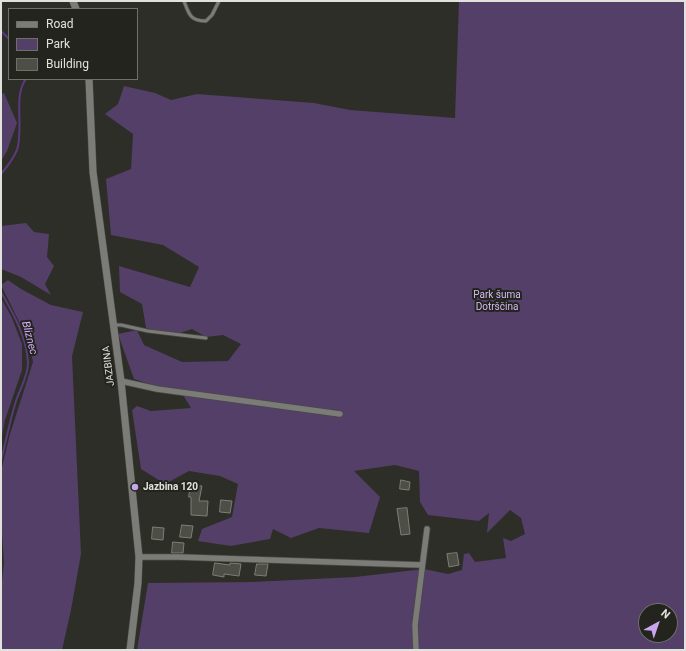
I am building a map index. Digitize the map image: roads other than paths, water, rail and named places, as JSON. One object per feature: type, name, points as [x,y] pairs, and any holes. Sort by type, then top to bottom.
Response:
[{"type":"street","name":"JAZBINA","points":[[89,80],[93,172],[121,381],[139,557],[138,584],[130,650]]},
{"type":"street","points":[[121,381],[157,389],[340,414]]},
{"type":"street","points":[[416,650],[415,625],[427,529]]},
{"type":"street","points":[[139,557],[186,557],[422,565]]},
{"type":"lane","points":[[184,1],[190,16],[194,20],[199,21],[206,20],[212,15],[219,1]]},
{"type":"lane","points":[[114,325],[206,338]]},
{"type":"waterway","name":"Bliznec","points":[[1,31],[8,38]]},
{"type":"waterway","name":"Bliznec","points":[[1,174],[10,163],[17,150],[20,132],[20,94],[25,80]]},
{"type":"waterway","name":"Bliznec","points":[[1,292],[15,317],[22,335],[28,363],[25,378],[14,408],[1,461]]},
{"type":"place","name":"Jazbina 120","points":[[135,487]]},
{"type":"park label","name":"Park šuma Dotrščina","points":[[497,300]]}]
